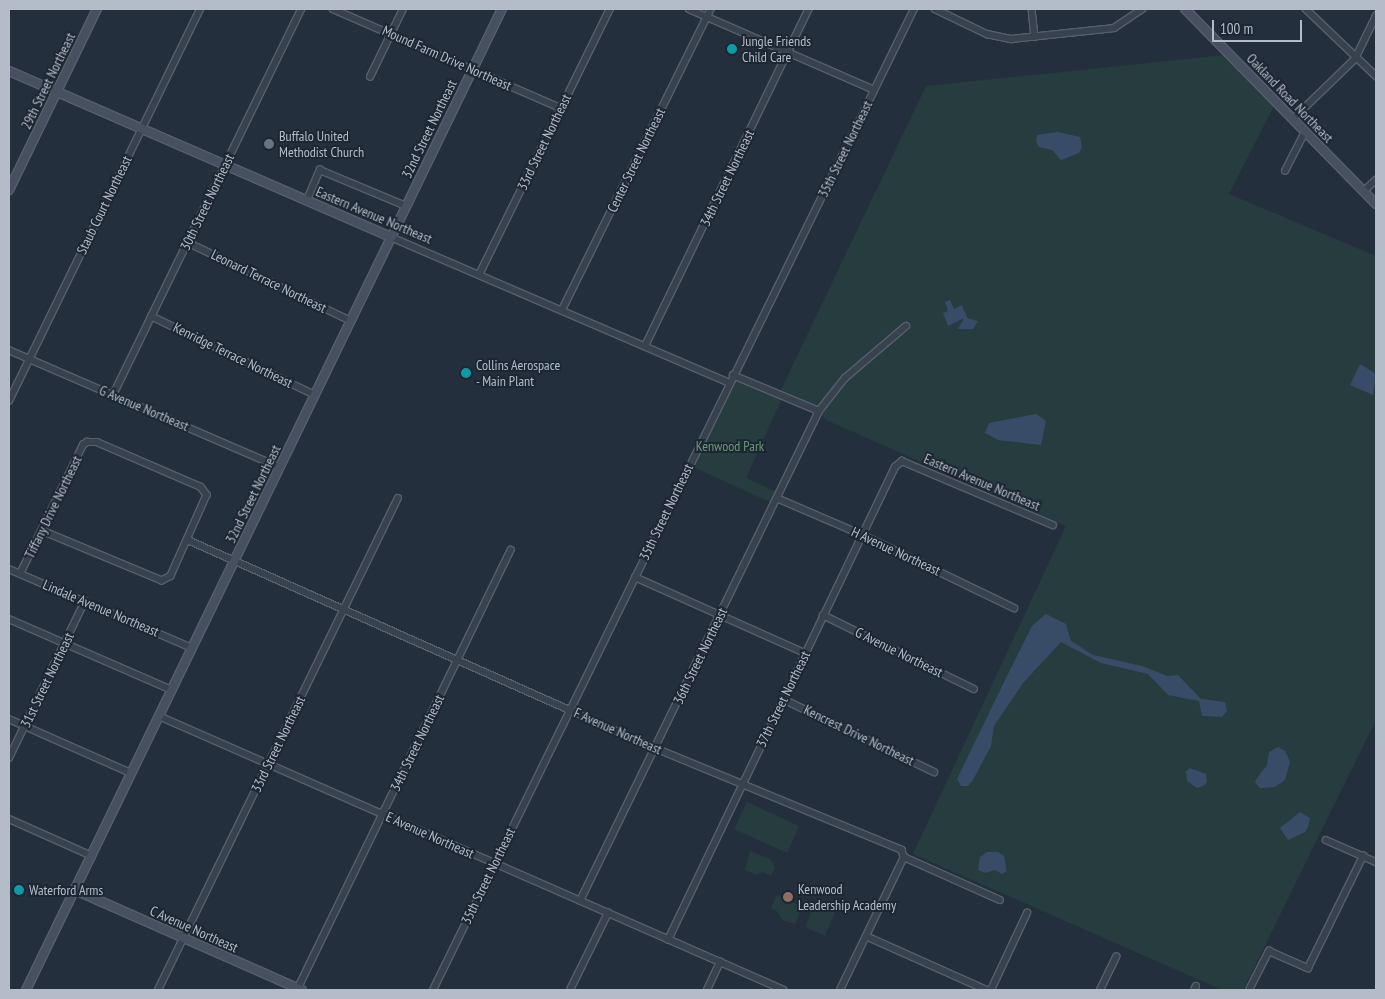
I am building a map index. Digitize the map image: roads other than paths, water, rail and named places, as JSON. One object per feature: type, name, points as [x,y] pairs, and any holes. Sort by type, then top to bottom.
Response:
[{"type":"main road","name":"29th Street Northeast","points":[[9,190],[97,9]]},
{"type":"main road","name":"32nd Street Northeast","points":[[26,990],[502,9]]},
{"type":"main road","name":"Oakland Road Northeast","points":[[1185,9],[1376,204]]},
{"type":"main road","name":"Eastern Avenue Northeast","points":[[9,71],[391,236]]},
{"type":"main road","name":"C Avenue Northeast","points":[[75,890],[299,990]]},
{"type":"street","name":"Staub Court Northeast","points":[[9,401],[200,9]]},
{"type":"street","name":"30th Street Northeast","points":[[113,395],[301,9]]},
{"type":"street","name":"Mound Farm Drive Northeast","points":[[332,9],[561,108]]},
{"type":"street","points":[[370,77],[403,9]]},
{"type":"street","name":"33rd Street Northeast","points":[[479,274],[610,9]]},
{"type":"street","points":[[689,9],[874,90]]},
{"type":"street","name":"Center Street Northeast","points":[[562,310],[710,9]]},
{"type":"street","name":"34th Street Northeast","points":[[645,346],[809,9]]},
{"type":"street","name":"35th Street Northeast","points":[[433,990],[634,576],[914,9]]},
{"type":"street","points":[[935,9],[1000,38],[1035,37],[1114,28],[1142,9]]},
{"type":"street","points":[[1032,9],[1035,37]]},
{"type":"street","points":[[1306,9],[1355,59],[1376,76]]},
{"type":"street","points":[[1293,120],[1355,59],[1376,16]]},
{"type":"street","points":[[1286,171],[1305,132]]},
{"type":"street","points":[[307,200],[320,170],[406,206]]},
{"type":"street","points":[[1364,191],[1376,180]]},
{"type":"street","name":"Eastern Avenue Northeast","points":[[391,236],[730,383]]},
{"type":"street","name":"Leonard Terrace Northeast","points":[[187,242],[350,321]]},
{"type":"street","name":"Kenridge Terrace Northeast","points":[[151,316],[315,395]]},
{"type":"street","name":"36th Street Northeast","points":[[580,901],[818,412],[845,378],[906,326]]},
{"type":"street","name":"G Avenue Northeast","points":[[9,350],[280,467]]},
{"type":"street","points":[[734,375],[818,412]]},
{"type":"street","name":"Tiffany Drive Northeast","points":[[20,574],[87,442],[97,442],[201,487],[207,495],[188,540]]},
{"type":"street","name":"Eastern Avenue Northeast","points":[[902,461],[1053,525]]},
{"type":"street","name":"37th Street Northeast","points":[[668,940],[895,467],[902,461]]},
{"type":"street","name":"33rd Street Northeast","points":[[158,990],[398,498]]},
{"type":"street","name":"H Avenue Northeast","points":[[777,498],[863,535],[1014,608]]},
{"type":"street","points":[[42,531],[162,581],[171,576],[188,540]]},
{"type":"street","name":"F Avenue Northeast","points":[[188,540],[655,748],[902,850],[904,857],[1000,900]]},
{"type":"street","name":"34th Street Northeast","points":[[299,990],[382,814],[511,550]]},
{"type":"street","name":"Lindale Avenue Northeast","points":[[9,569],[192,648]]},
{"type":"street","points":[[634,576],[806,653]]},
{"type":"street","name":"31st Street Northeast","points":[[9,758],[85,601]]},
{"type":"street","name":"G Avenue Northeast","points":[[823,615],[974,689]]},
{"type":"street","points":[[9,619],[172,690]]},
{"type":"street","name":"Kencrest Drive Northeast","points":[[783,699],[934,772]]},
{"type":"street","name":"E Avenue Northeast","points":[[159,716],[784,990]]},
{"type":"street","points":[[9,719],[131,773]]},
{"type":"street","points":[[9,819],[92,856]]},
{"type":"street","points":[[1326,840],[1376,862]]},
{"type":"street","points":[[1249,990],[1270,951],[1308,968],[1363,856]]},
{"type":"street","points":[[840,990],[904,857]]},
{"type":"street","points":[[570,990],[608,913]]},
{"type":"street","points":[[866,936],[989,990],[1028,913]]},
{"type":"street","points":[[1100,990],[1116,957]]},
{"type":"street","points":[[707,990],[720,962]]},
{"type":"water","points":[[1058,132],[1080,137],[1082,147],[1079,153],[1061,160],[1052,150],[1039,147],[1036,142],[1037,135]]},
{"type":"water","points":[[950,300],[954,309],[962,305],[967,318],[978,321],[973,329],[958,329],[964,318],[948,326],[943,313],[948,311],[945,302]]},
{"type":"water","points":[[1360,364],[1376,374],[1373,395],[1350,385]]},
{"type":"water","points":[[1036,414],[1046,421],[1041,445],[998,440],[985,433],[989,423]]},
{"type":"water","points":[[1046,614],[1066,624],[1071,641],[1093,655],[1142,666],[1167,676],[1178,675],[1201,699],[1225,702],[1227,711],[1222,717],[1202,716],[1199,701],[1168,695],[1148,674],[1101,663],[1061,642],[1023,683],[994,726],[991,746],[973,780],[968,786],[961,786],[957,779],[1005,680],[1032,626]]},
{"type":"water","points":[[1278,747],[1285,751],[1290,762],[1285,780],[1275,787],[1260,788],[1255,782],[1267,765],[1269,752]]},
{"type":"water","points":[[1190,768],[1206,774],[1207,782],[1203,786],[1197,788],[1187,781],[1186,771]]},
{"type":"water","points":[[1300,812],[1310,818],[1308,827],[1305,832],[1288,840],[1280,828]]},
{"type":"water","points":[[987,852],[998,852],[1004,856],[1007,871],[1002,874],[995,870],[985,873],[978,870],[980,857]]},
{"type":"place","name":"Jungle Friends Child Care","points":[[732,49]]},
{"type":"place","name":"Buffalo United Methodist Church","points":[[269,144]]},
{"type":"place","name":"Collins Aerospace - Main Plant","points":[[466,373]]},
{"type":"place","name":"Waterford Arms","points":[[19,890]]},
{"type":"place","name":"Kenwood Leadership Academy","points":[[788,897]]},
{"type":"park label","name":"Kenwood Park","points":[[730,446]]}]
